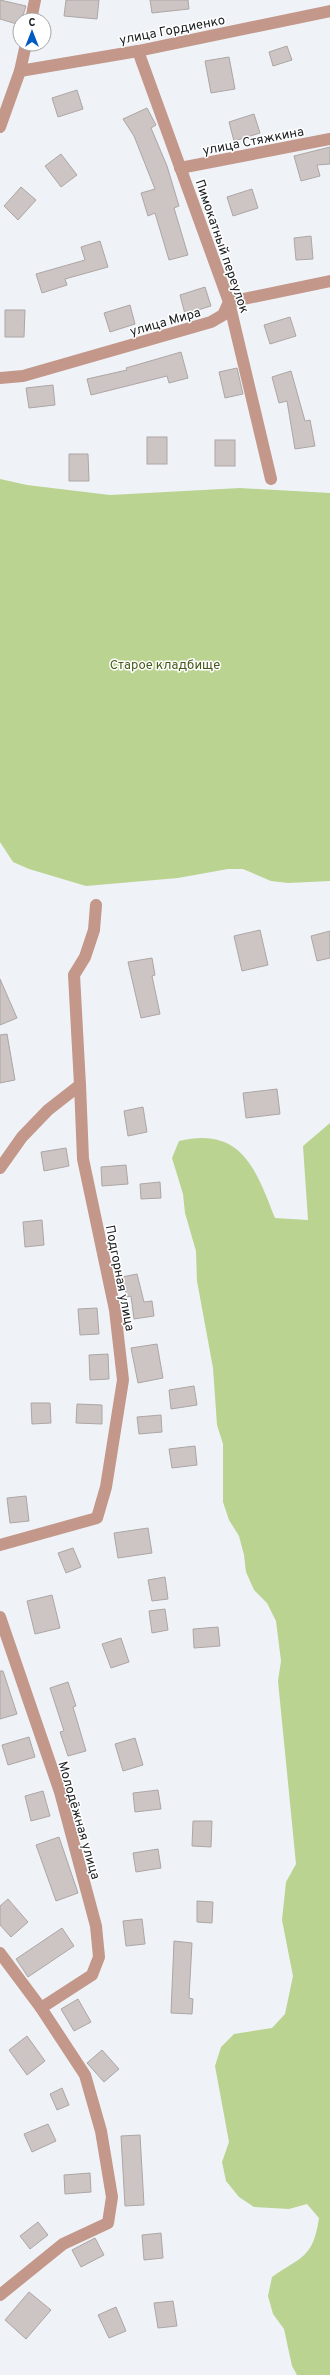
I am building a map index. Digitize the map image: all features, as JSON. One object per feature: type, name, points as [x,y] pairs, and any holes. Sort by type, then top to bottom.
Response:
[{"type":"street","points":[[33,12],[35,0]]},
{"type":"street","name":"улица Гордиенко","points":[[20,71],[138,51],[330,11]]},
{"type":"street","name":"Пимокатный переулок","points":[[138,51],[229,302],[271,479]]},
{"type":"street","points":[[0,127],[20,71],[24,52]]},
{"type":"street","name":"улица Стяжкина","points":[[180,168],[330,139]]},
{"type":"street","points":[[229,302],[330,281]]},
{"type":"street","name":"улица Мира","points":[[0,378],[23,376],[212,322],[223,315],[229,302]]},
{"type":"street","points":[[0,1168],[22,1137],[43,1115],[80,1085],[74,975],[85,957],[94,930],[96,905]]},
{"type":"street","name":"Подгорная улица","points":[[0,1545],[97,1518],[106,1487],[116,1432],[123,1380],[115,1310],[83,1159],[80,1085]]},
{"type":"street","name":"Молодёжная улица","points":[[0,1617],[60,1792],[96,1926],[99,1957],[92,1975],[41,2008]]},
{"type":"street","points":[[0,1953],[41,2008],[85,2075],[101,2131],[112,2198],[108,2223],[63,2244],[0,2295]]},
{"type":"green space","name":"Старое кладбище","points":[[0,479],[27,485],[110,495],[240,488],[330,493],[330,881],[288,883],[271,881],[243,869],[228,869],[178,878],[86,886],[29,869],[13,862],[0,842]]},
{"type":"green space","points":[[330,1123],[330,2375],[297,2375],[292,2366],[284,2329],[273,2314],[268,2296],[272,2277],[298,2260],[309,2249],[313,2241],[319,2218],[307,2204],[289,2209],[254,2207],[239,2197],[226,2181],[222,2162],[229,2142],[215,2066],[221,2047],[234,2034],[272,2028],[285,2014],[293,1976],[282,1920],[286,1882],[296,1864],[278,1681],[281,1661],[276,1621],[267,1603],[254,1590],[246,1572],[244,1555],[239,1536],[229,1520],[223,1502],[223,1444],[217,1425],[213,1368],[197,1281],[196,1251],[185,1213],[183,1194],[172,1158],[179,1141],[200,1138],[218,1140],[232,1146],[244,1156],[253,1169],[275,1218],[308,1220],[303,1146]]},
{"type":"building","points":[[0,0],[26,6],[24,12],[12,12],[12,23],[0,19]]},
{"type":"building","points":[[66,0],[99,0],[97,19],[64,16]]},
{"type":"building","points":[[150,0],[188,0],[189,9],[152,13]]},
{"type":"building","points":[[287,46],[292,60],[273,66],[269,52]]},
{"type":"building","points":[[229,57],[235,89],[211,93],[205,61]]},
{"type":"building","points":[[77,90],[83,109],[58,117],[52,98]]},
{"type":"building","points":[[147,108],[156,125],[151,128],[167,166],[179,206],[174,208],[188,255],[169,260],[155,213],[148,216],[141,193],[155,189],[134,136],[123,119]]},
{"type":"building","points":[[254,114],[260,133],[234,141],[229,122]]},
{"type":"building","points":[[330,147],[330,164],[317,165],[320,176],[301,181],[294,156]]},
{"type":"building","points":[[61,154],[77,175],[61,187],[45,166]]},
{"type":"building","points":[[21,187],[36,200],[18,220],[4,206]]},
{"type":"building","points":[[252,189],[258,208],[233,216],[227,197]]},
{"type":"building","points":[[311,236],[313,259],[296,260],[294,238]]},
{"type":"building","points":[[100,241],[108,267],[65,279],[67,285],[42,293],[36,274],[85,260],[81,247]]},
{"type":"building","points":[[205,287],[211,306],[185,314],[180,295]]},
{"type":"building","points":[[130,305],[135,324],[110,332],[104,313]]},
{"type":"building","points":[[5,310],[25,310],[24,337],[5,337]]},
{"type":"building","points":[[290,317],[296,336],[270,344],[264,325]]},
{"type":"building","points":[[181,352],[188,378],[169,383],[167,376],[91,395],[87,379],[127,370],[126,368]]},
{"type":"building","points":[[237,368],[243,394],[225,398],[219,372]]},
{"type":"building","points":[[291,371],[305,421],[310,420],[315,446],[295,449],[287,401],[279,403],[272,377]]},
{"type":"building","points":[[53,385],[55,405],[29,408],[26,388]]},
{"type":"building","points":[[147,437],[167,437],[167,464],[147,464]]},
{"type":"building","points":[[215,440],[235,440],[235,466],[215,466]]},
{"type":"building","points":[[69,454],[88,454],[89,481],[69,481]]},
{"type":"building","points":[[260,930],[268,965],[242,971],[234,936]]},
{"type":"building","points":[[330,931],[330,958],[317,961],[311,936]]},
{"type":"building","points":[[152,958],[155,975],[152,976],[160,1014],[141,1018],[128,962]]},
{"type":"building","points":[[0,979],[17,1018],[0,1025]]},
{"type":"building","points":[[7,1034],[15,1080],[0,1083],[0,1035]]},
{"type":"building","points":[[277,1089],[280,1114],[246,1118],[243,1093]]},
{"type":"building","points":[[143,1107],[147,1132],[128,1136],[124,1111]]},
{"type":"building","points":[[66,1148],[69,1166],[44,1171],[41,1152]]},
{"type":"building","points":[[126,1165],[128,1184],[102,1186],[101,1167]]},
{"type":"building","points":[[160,1182],[161,1198],[141,1199],[140,1184]]},
{"type":"building","points":[[42,1220],[44,1245],[25,1247],[23,1222]]},
{"type":"building","points":[[137,1274],[144,1302],[152,1301],[154,1316],[134,1319],[131,1296],[127,1297],[122,1277]]},
{"type":"building","points":[[97,1308],[99,1334],[80,1335],[78,1309]]},
{"type":"building","points":[[157,1344],[163,1378],[138,1383],[131,1348]]},
{"type":"building","points":[[108,1354],[109,1379],[90,1380],[89,1355]]},
{"type":"building","points":[[194,1386],[197,1405],[171,1409],[169,1390]]},
{"type":"building","points":[[31,1403],[50,1403],[51,1423],[32,1424]]},
{"type":"building","points":[[77,1404],[102,1405],[102,1424],[76,1423]]},
{"type":"building","points":[[161,1415],[162,1432],[139,1434],[137,1417]]},
{"type":"building","points":[[195,1446],[197,1465],[172,1468],[169,1449]]},
{"type":"building","points":[[26,1496],[29,1521],[10,1523],[7,1498]]},
{"type":"building","points":[[148,1528],[152,1553],[118,1558],[114,1533]]},
{"type":"building","points":[[73,1548],[81,1567],[66,1573],[58,1553]]},
{"type":"building","points":[[165,1577],[168,1599],[152,1601],[148,1580]]},
{"type":"building","points":[[52,1595],[60,1628],[35,1634],[27,1601]]},
{"type":"building","points":[[165,1609],[168,1630],[152,1633],[149,1611]]},
{"type":"building","points":[[218,1627],[220,1646],[194,1648],[193,1629]]},
{"type":"building","points":[[121,1638],[129,1662],[111,1668],[102,1644]]},
{"type":"building","points":[[0,1671],[3,1671],[17,1714],[0,1719]]},
{"type":"building","points":[[68,1682],[76,1706],[73,1707],[86,1751],[68,1756],[60,1732],[64,1731],[50,1688]]},
{"type":"building","points":[[29,1737],[35,1757],[8,1765],[2,1745]]},
{"type":"building","points":[[135,1738],[143,1765],[123,1771],[115,1744]]},
{"type":"building","points":[[158,1790],[161,1809],[135,1812],[133,1793]]},
{"type":"building","points":[[43,1791],[50,1816],[31,1821],[25,1796]]},
{"type":"building","points":[[193,1821],[212,1821],[211,1847],[192,1846]]},
{"type":"building","points":[[59,1837],[78,1893],[56,1901],[36,1845]]},
{"type":"building","points":[[158,1849],[161,1868],[136,1872],[133,1853]]},
{"type":"building","points":[[8,1899],[28,1922],[11,1937],[0,1925],[0,1906]]},
{"type":"building","points":[[197,1901],[213,1902],[212,1923],[197,1922]]},
{"type":"building","points":[[142,1919],[145,1944],[126,1946],[123,1921]]},
{"type":"building","points":[[62,1928],[74,1946],[28,1977],[16,1959]]},
{"type":"building","points":[[174,1941],[192,1943],[189,1998],[193,1999],[192,2014],[171,2013]]},
{"type":"building","points":[[78,1999],[91,2022],[74,2031],[61,2009]]},
{"type":"building","points":[[27,2036],[45,2061],[27,2075],[9,2050]]},
{"type":"building","points":[[102,2050],[119,2069],[104,2082],[87,2063]]},
{"type":"building","points":[[62,2088],[69,2105],[57,2110],[50,2094]]},
{"type":"building","points":[[48,2124],[56,2141],[32,2152],[24,2134]]},
{"type":"building","points":[[140,2135],[144,2205],[125,2206],[121,2136]]},
{"type":"building","points":[[90,2173],[91,2192],[65,2194],[64,2175]]},
{"type":"building","points":[[38,2222],[48,2235],[30,2249],[20,2236]]},
{"type":"building","points":[[161,2233],[163,2258],[144,2260],[142,2235]]},
{"type":"building","points":[[95,2238],[104,2255],[81,2267],[72,2250]]},
{"type":"building","points":[[29,2292],[51,2310],[26,2339],[5,2320]]},
{"type":"building","points":[[173,2301],[177,2326],[158,2328],[154,2303]]},
{"type":"building","points":[[116,2307],[126,2331],[109,2338],[98,2315]]}]
